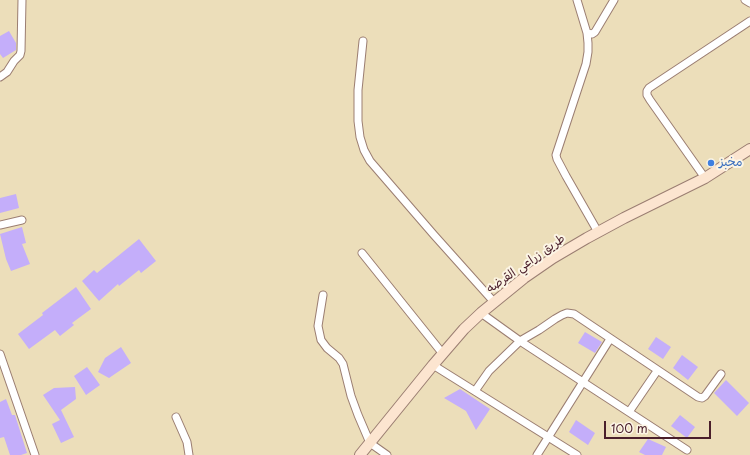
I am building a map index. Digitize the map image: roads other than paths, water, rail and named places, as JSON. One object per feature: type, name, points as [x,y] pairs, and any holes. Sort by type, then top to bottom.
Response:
[{"type":"main road","name":"طريق زراعي القرضه","points":[[360,455],[464,329],[524,278],[552,258],[598,232],[706,178],[750,150]]},
{"type":"street","points":[[0,77],[7,72],[20,55],[22,0]]},
{"type":"street","points":[[577,0],[587,33],[588,43],[586,64],[556,155],[566,176],[598,232]]},
{"type":"street","points":[[587,33],[592,34],[595,32],[614,0]]},
{"type":"street","points":[[745,0],[750,3]]},
{"type":"street","points":[[706,178],[650,100],[647,95],[647,91],[750,20]]},
{"type":"street","points":[[364,41],[358,90],[358,121],[360,137],[364,150],[370,161],[494,302]]},
{"type":"street","points":[[0,224],[22,220]]},
{"type":"street","points":[[362,253],[443,354]]},
{"type":"street","points":[[323,295],[318,326],[320,340],[339,358],[343,364],[353,402],[370,443],[387,455]]},
{"type":"street","points":[[481,313],[520,341],[687,450]]},
{"type":"street","points":[[475,391],[489,371],[520,341],[562,315],[568,314],[574,314],[698,398],[705,396],[721,374]]},
{"type":"street","points":[[537,455],[610,339]]},
{"type":"street","points":[[0,354],[2,367],[35,455]]},
{"type":"street","points":[[433,365],[577,455]]},
{"type":"street","points":[[629,412],[657,370]]},
{"type":"street","points":[[176,417],[187,442],[189,455]]},
{"type":"place","name":"مخبز","points":[[711,163]]}]
